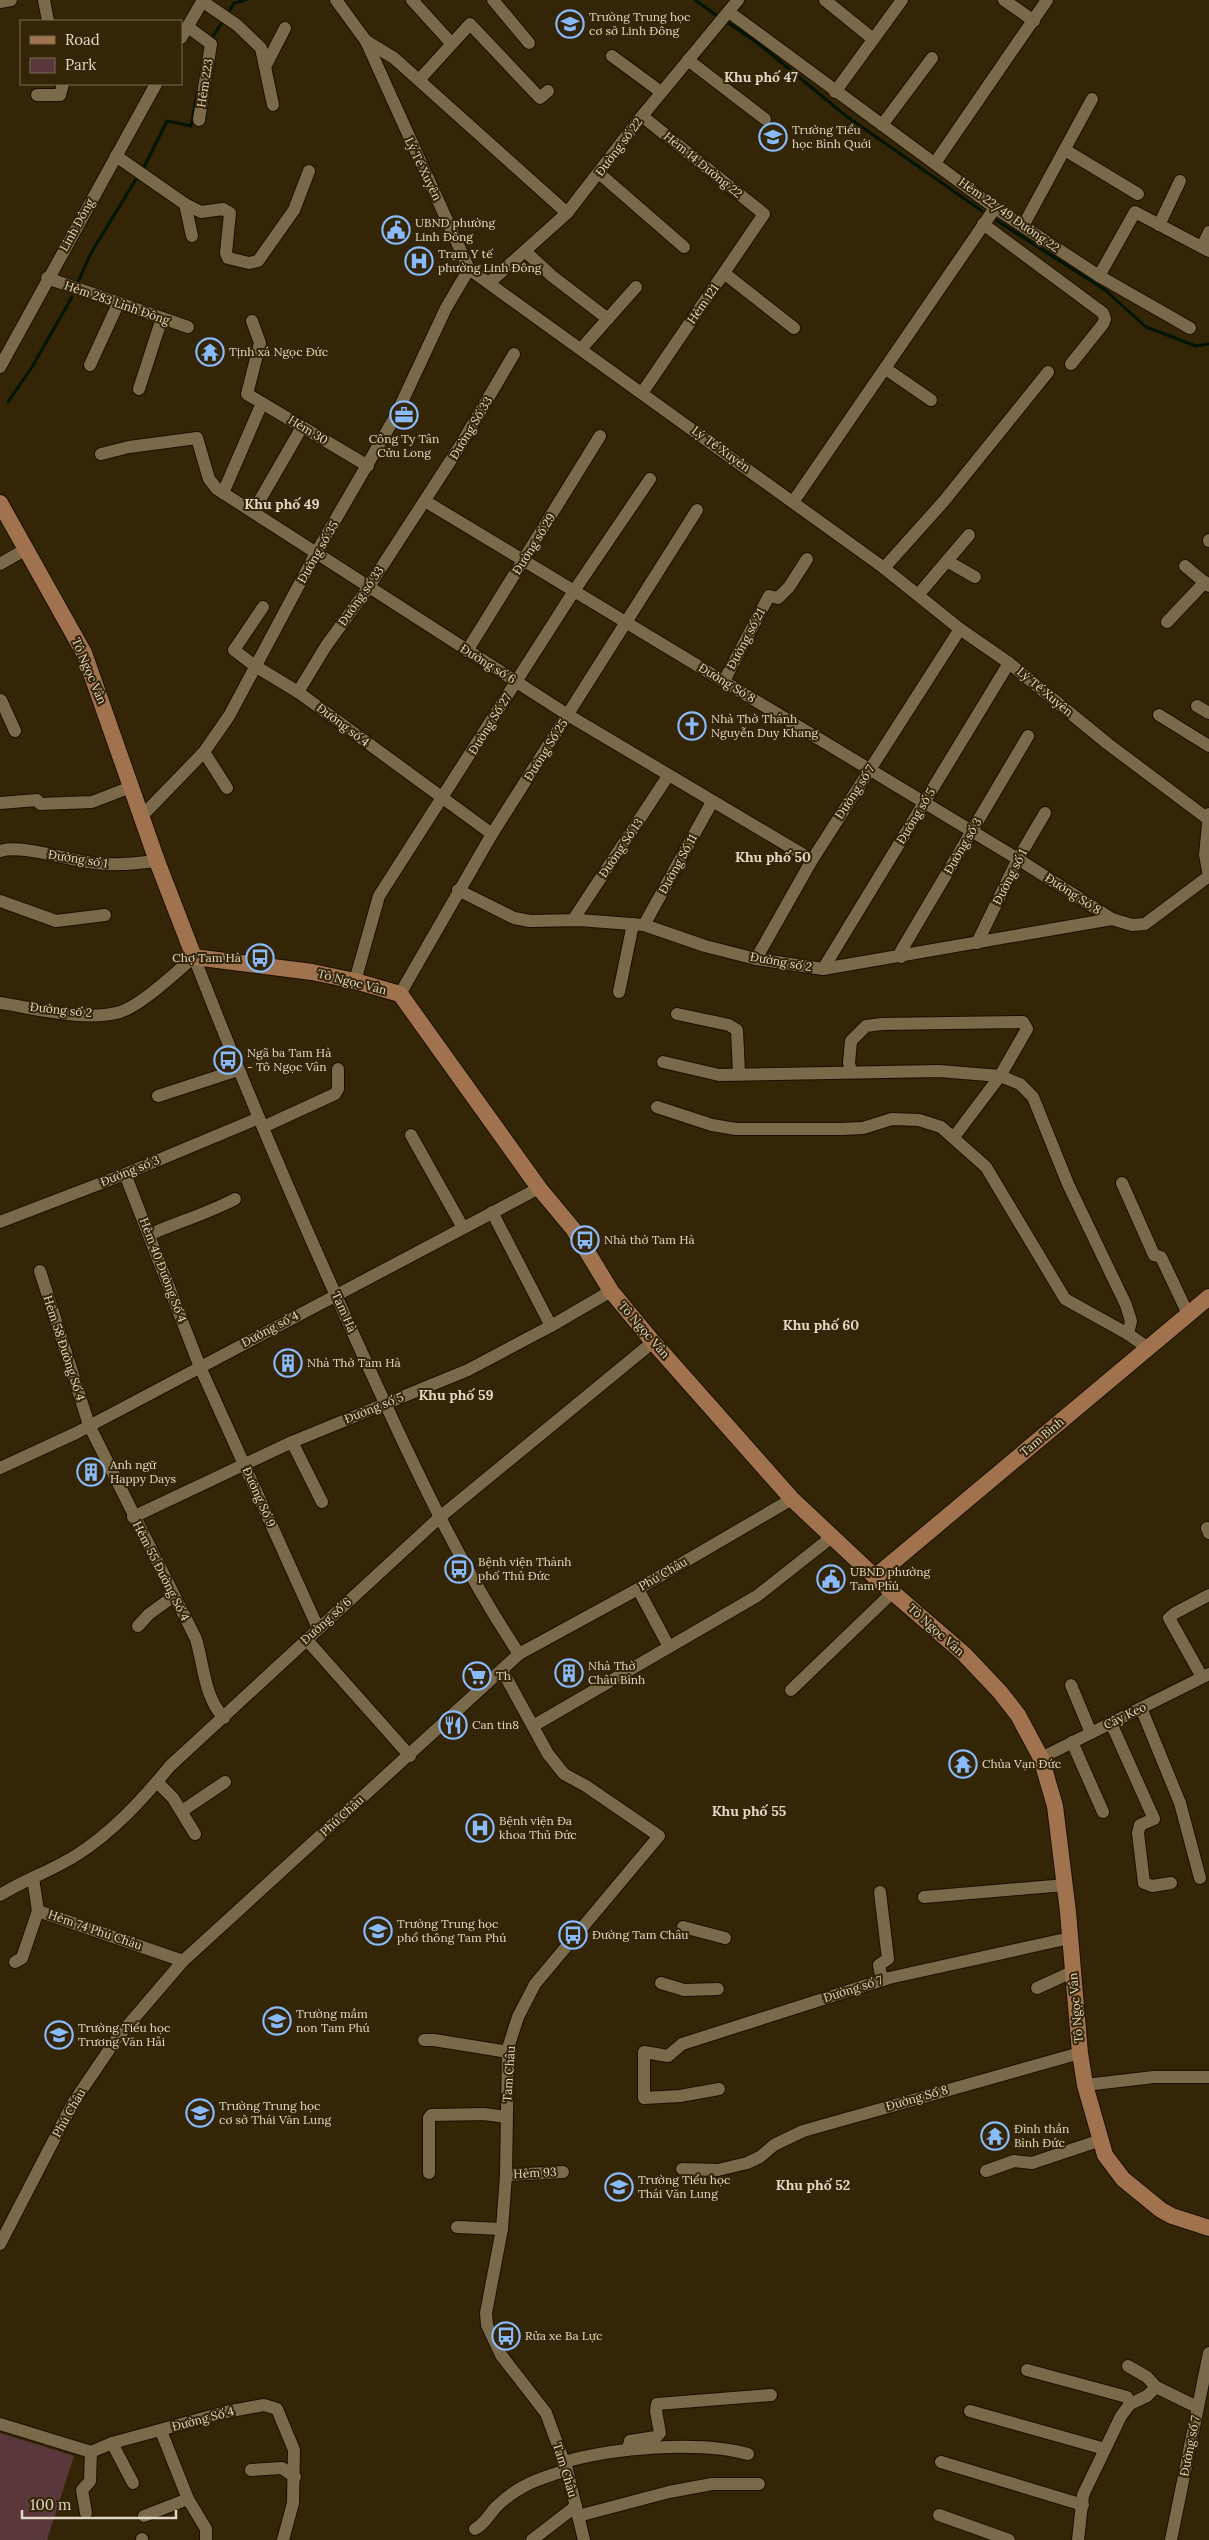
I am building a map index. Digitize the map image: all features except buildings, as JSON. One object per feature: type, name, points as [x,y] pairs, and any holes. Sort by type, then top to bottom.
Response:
[{"type":"main road","name":"Tô Ngọc Vân","points":[[0,503],[84,654],[156,861],[194,957],[312,972],[356,981],[400,994],[539,1188],[574,1230],[611,1292],[652,1342],[792,1499],[875,1577],[964,1654],[1000,1692],[1018,1715],[1041,1758],[1055,1806],[1065,1885],[1080,2053],[1085,2085],[1105,2156],[1123,2179],[1142,2197],[1172,2216],[1209,2228]]},
{"type":"main road","name":"Tam Bình","points":[[875,1577],[1209,1297]]},
{"type":"street","points":[[0,2],[11,0]]},
{"type":"street","points":[[44,0],[48,20]]},
{"type":"street","points":[[182,36],[202,0],[237,25],[261,48],[273,105]]},
{"type":"street","name":"Lý Tế Xuyên","points":[[336,0],[366,41],[469,269],[884,568],[960,629],[1009,662],[1208,823]]},
{"type":"street","points":[[412,0],[451,43]]},
{"type":"street","points":[[493,0],[529,42]]},
{"type":"street","name":"Đường số 22","points":[[489,284],[526,252],[552,225],[567,214],[600,174],[642,116],[738,0]]},
{"type":"street","points":[[825,0],[873,39]]},
{"type":"street","points":[[835,92],[902,0]]},
{"type":"street","points":[[1004,0],[1034,21]]},
{"type":"street","points":[[935,163],[1048,0]]},
{"type":"street","name":"Hẻm 22/49 Đường 22","points":[[728,13],[994,208],[1099,276],[1190,328]]},
{"type":"street","points":[[419,80],[470,24],[540,98],[548,91]]},
{"type":"street","name":"Hẻm 223","points":[[188,27],[208,42],[199,120]]},
{"type":"street","points":[[265,67],[285,28]]},
{"type":"street","points":[[366,41],[394,58],[567,214]]},
{"type":"street","points":[[612,56],[662,92]]},
{"type":"street","points":[[882,125],[932,58]]},
{"type":"street","points":[[688,60],[765,118]]},
{"type":"street","points":[[37,94],[60,94],[64,85]]},
{"type":"street","name":"Linh Đông","points":[[0,367],[47,278],[155,85]]},
{"type":"street","points":[[1023,226],[1092,99]]},
{"type":"street","name":"Hẻm 14 Đường 22","points":[[642,116],[764,214]]},
{"type":"street","points":[[1065,150],[1138,194]]},
{"type":"street","points":[[116,156],[139,174],[185,204],[201,212],[223,209],[230,213],[226,252],[228,258],[249,263],[258,261],[294,210],[309,171]]},
{"type":"street","points":[[600,174],[684,248]]},
{"type":"street","points":[[1159,225],[1180,181]]},
{"type":"street","points":[[185,204],[192,236]]},
{"type":"street","points":[[793,502],[886,369],[994,208]]},
{"type":"street","points":[[1099,276],[1134,212],[1205,249],[1209,232]]},
{"type":"street","name":"Hẻm 121","points":[[642,393],[764,214]]},
{"type":"street","points":[[983,224],[1103,313],[1105,319],[1103,324],[1071,364]]},
{"type":"street","points":[[526,252],[552,276],[608,319]]},
{"type":"street","name":"Đường số 35","points":[[141,817],[204,752],[229,716],[316,553],[368,466],[395,416],[446,308],[469,269]]},
{"type":"street","points":[[724,273],[794,328]]},
{"type":"street","name":"Hẻm 283 Linh Đông","points":[[47,278],[188,327]]},
{"type":"street","points":[[582,349],[636,287]]},
{"type":"street","points":[[90,365],[118,304]]},
{"type":"street","points":[[139,388],[162,318]]},
{"type":"street","name":"Hẻm 30","points":[[252,321],[260,343],[247,394],[368,466]]},
{"type":"street","name":"Đường Số 33","points":[[425,501],[514,354]]},
{"type":"street","points":[[886,369],[931,400]]},
{"type":"street","points":[[884,568],[944,501],[1048,372]]},
{"type":"street","points":[[223,493],[262,403]]},
{"type":"street","points":[[253,512],[302,427]]},
{"type":"street","name":"Đường số 29","points":[[467,651],[600,436]]},
{"type":"street","name":"Đường số 6","points":[[101,454],[128,447],[197,438],[209,479],[223,493],[568,715],[812,860]]},
{"type":"street","name":"Đường Số 27","points":[[356,981],[379,896],[444,798],[574,591],[650,479]]},
{"type":"street","name":"Đường Só 8","points":[[425,501],[972,831],[1112,919],[1132,924],[1145,924],[1209,876]]},
{"type":"street","name":"Đường số 33","points":[[298,692],[326,646],[368,588],[425,501]]},
{"type":"street","name":"Đường Số 25","points":[[400,994],[458,890],[492,834],[697,510]]},
{"type":"street","points":[[918,595],[969,535]]},
{"type":"street","points":[[0,564],[26,549]]},
{"type":"street","name":"Đường số 21","points":[[724,681],[769,596],[778,598],[807,559]]},
{"type":"street","points":[[947,561],[975,577]]},
{"type":"street","points":[[1167,622],[1207,584],[1185,566]]},
{"type":"street","name":"Đường số 4","points":[[262,607],[234,650],[255,666],[298,692],[492,834]]},
{"type":"street","name":"Đường số 7","points":[[756,959],[812,860],[960,629]]},
{"type":"street","name":"Đường số 5","points":[[823,969],[1009,662]]},
{"type":"street","points":[[1,700],[15,731]]},
{"type":"street","points":[[1197,706],[1209,713]]},
{"type":"street","points":[[1159,715],[1209,746]]},
{"type":"street","name":"Đường số 3","points":[[901,957],[901,951],[1028,736]]},
{"type":"street","points":[[204,752],[227,788]]},
{"type":"street","name":"Đường Số 13","points":[[573,920],[668,776]]},
{"type":"street","points":[[0,803],[37,800],[40,804],[82,804],[131,787]]},
{"type":"street","name":"Đường Số 11","points":[[619,992],[638,925],[712,802]]},
{"type":"street","name":"Đường số 1","points":[[977,943],[1018,859],[1045,813]]},
{"type":"street","points":[[1208,823],[1205,855],[1209,876]]},
{"type":"street","name":"Đường số 1","points":[[0,851],[36,852],[93,863],[111,864],[156,861]]},
{"type":"street","name":"Đường số 2","points":[[458,890],[514,918],[530,921],[573,920],[638,925],[705,946],[756,959],[823,969],[1112,919]]},
{"type":"street","points":[[0,901],[56,921],[105,914]]},
{"type":"street","name":"Đường số 2","points":[[0,1003],[88,1015],[117,1013],[143,999],[194,957]]},
{"type":"street","name":"Tam Hà","points":[[194,957],[238,1070],[385,1403],[440,1517],[484,1602],[519,1654]]},
{"type":"street","points":[[677,1014],[729,1025],[737,1030],[739,1073]]},
{"type":"street","points":[[851,1072],[849,1063],[851,1041],[866,1026],[882,1024],[1023,1022],[1026,1030],[1000,1076],[954,1137]]},
{"type":"street","points":[[662,1062],[719,1075],[739,1073],[939,1071],[1000,1076],[1020,1084],[1033,1098],[1068,1184],[1126,1305],[1131,1321],[1128,1334]]},
{"type":"street","name":"Đường số 3","points":[[0,1222],[335,1094],[338,1089],[338,1069]]},
{"type":"street","points":[[158,1096],[238,1070]]},
{"type":"street","points":[[657,1107],[712,1125],[736,1129],[863,1128],[892,1119],[918,1120],[941,1127],[986,1168],[1065,1299],[1128,1334],[1148,1348]]},
{"type":"street","points":[[411,1134],[462,1226]]},
{"type":"street","name":"Hẻm 40 Đường Số 4","points":[[125,1174],[200,1367]]},
{"type":"street","points":[[1122,1182],[1154,1255],[1161,1257],[1188,1314]]},
{"type":"street","name":"Đường số 4","points":[[1,1465],[89,1425],[462,1226],[539,1188]]},
{"type":"street","points":[[149,1235],[177,1222],[193,1218],[234,1198]]},
{"type":"street","points":[[492,1212],[551,1326]]},
{"type":"street","name":"Hẻm 58 Đường Số 4","points":[[40,1271],[89,1425]]},
{"type":"street","name":"Đường số 5","points":[[133,1517],[292,1442],[468,1370],[611,1292]]},
{"type":"street","name":"Đường số 6","points":[[0,1895],[76,1855],[103,1836],[157,1782],[170,1766],[440,1517],[652,1342]]},
{"type":"street","name":"Đường Số 9","points":[[200,1367],[318,1628]]},
{"type":"street","name":"Hẻm 55 Đường Số 4","points":[[89,1425],[133,1517],[196,1639],[204,1667],[206,1685],[214,1707],[224,1718]]},
{"type":"street","points":[[292,1442],[322,1502]]},
{"type":"street","name":"Phú Châu","points":[[0,2244],[73,2103],[117,2038],[183,1961],[410,1756],[519,1654],[792,1499]]},
{"type":"street","points":[[533,1726],[757,1596],[833,1536]]},
{"type":"street","points":[[638,1588],[669,1647]]},
{"type":"street","points":[[791,1690],[893,1592]]},
{"type":"street","points":[[1206,1676],[1169,1618],[1209,1595]]},
{"type":"street","points":[[138,1626],[149,1614],[174,1596]]},
{"type":"street","points":[[306,1639],[410,1756]]},
{"type":"street","name":"Tam Châu","points":[[502,1670],[548,1754],[564,1774],[586,1786],[659,1836],[535,1984],[518,2017],[508,2052],[506,2175],[502,2229],[486,2313],[487,2325],[501,2355],[546,2412],[565,2466],[584,2540]]},
{"type":"street","name":"Cây Keo","points":[[1041,1758],[1206,1676]]},
{"type":"street","points":[[1071,1685],[1091,1733]]},
{"type":"street","points":[[1141,1708],[1180,1803],[1200,1878]]},
{"type":"street","points":[[1111,1723],[1154,1819],[1140,1826],[1138,1833],[1144,1883],[1152,1886],[1171,1883]]},
{"type":"street","points":[[1072,1742],[1103,1812]]},
{"type":"street","points":[[157,1782],[182,1811],[195,1834]]},
{"type":"street","points":[[182,1811],[225,1782]]},
{"type":"street","name":"Hẻm 74 Phú Châu","points":[[33,1878],[38,1910],[183,1961]]},
{"type":"street","points":[[924,1897],[1065,1885]]},
{"type":"street","points":[[880,1892],[888,1959],[878,1966],[882,1980]]},
{"type":"street","points":[[15,1962],[22,1958],[38,1910]]},
{"type":"street","points":[[683,1928],[725,1938]]},
{"type":"street","name":"Đường số 7","points":[[719,2089],[680,2096],[644,2098],[644,2052],[668,2056],[682,2044],[882,1980],[1070,1938]]},
{"type":"street","points":[[1037,1988],[1072,1972]]},
{"type":"street","points":[[661,1983],[684,1990],[718,1989]]},
{"type":"street","points":[[424,2040],[508,2052]]},
{"type":"street","name":"Đường Số 8","points":[[682,2169],[718,2170],[748,2163],[760,2157],[774,2145],[803,2131],[1080,2053]]},
{"type":"street","points":[[1085,2085],[1154,2077],[1209,2077]]},
{"type":"street","points":[[429,2173],[429,2118],[431,2115],[484,2114],[506,2117]]},
{"type":"street","points":[[986,2171],[1014,2161],[1032,2163],[1101,2140]]},
{"type":"street","name":"Hẻm 93","points":[[506,2175],[563,2172]]},
{"type":"street","points":[[457,2227],[502,2229]]},
{"type":"street","name":"Đường số 7","points":[[1171,2540],[1209,2353]]},
{"type":"street","points":[[1128,2366],[1147,2377],[1156,2387],[1197,2407]]},
{"type":"street","points":[[1027,2370],[1127,2397],[1130,2404]]},
{"type":"street","points":[[1078,2540],[1083,2495],[1121,2416],[1130,2404],[1147,2396],[1156,2387]]},
{"type":"street","points":[[628,2450],[630,2441],[656,2437],[660,2433],[656,2411],[657,2404],[771,2395]]},
{"type":"street","name":"Đường Số 4","points":[[91,2452],[112,2444],[226,2412],[264,2405],[277,2410],[294,2450],[295,2477],[293,2503],[282,2540]]},
{"type":"street","points":[[970,2411],[1105,2449]]},
{"type":"street","points":[[0,2424],[91,2452],[90,2481],[82,2490],[86,2513]]},
{"type":"street","points":[[161,2430],[188,2498],[206,2529],[206,2540]]},
{"type":"street","points":[[112,2444],[133,2483]]},
{"type":"street","points":[[475,2529],[482,2525],[497,2506],[520,2486],[595,2453],[695,2447],[736,2450],[748,2454]]},
{"type":"street","points":[[941,2462],[1083,2505]]},
{"type":"street","points":[[251,2470],[282,2468],[295,2477]]},
{"type":"street","points":[[532,2540],[577,2511],[712,2484],[759,2484]]},
{"type":"street","points":[[144,2516],[188,2498]]},
{"type":"street","points":[[939,2515],[1009,2540]]},
{"type":"green space","points":[[0,2433],[74,2456],[47,2540],[0,2540]]},
{"type":"waterway","points":[[230,10],[234,3],[246,0]]},
{"type":"waterway","points":[[695,0],[719,17]]},
{"type":"waterway","points":[[724,20],[759,44],[846,116],[982,211]]},
{"type":"waterway","points":[[211,39],[221,24]]},
{"type":"waterway","points":[[142,171],[167,121],[191,126],[197,93]]},
{"type":"waterway","points":[[78,282],[91,253],[138,176]]},
{"type":"waterway","points":[[996,220],[1105,290],[1146,327],[1196,346],[1209,344]]},
{"type":"waterway","points":[[8,402],[32,367],[72,297]]},
{"type":"place","name":"Trường Trung học cơ sở Linh Đông","points":[[570,24]]},
{"type":"place","name":"Trường Tiểu học Bình Quới","points":[[773,137]]},
{"type":"place","name":"UBND phường Linh Đông","points":[[396,230]]},
{"type":"place","name":"Trạm Y tế phường Linh Đông","points":[[419,261]]},
{"type":"place","name":"Tịnh xá Ngọc Đức","points":[[210,352]]},
{"type":"place","name":"Công Ty Tân Cửu Long","points":[[404,415]]},
{"type":"place","name":"Nhà Thờ Thánh Nguyễn Duy Khang","points":[[692,726]]},
{"type":"place","name":"Chợ Tam Hà","points":[[260,958]]},
{"type":"place","name":"Ngã ba Tam Hà - Tô Ngọc Vân","points":[[228,1060]]},
{"type":"place","name":"Nhà thờ Tam Hà","points":[[585,1240]]},
{"type":"place","name":"Nhà Thờ Tam Hà","points":[[288,1363]]},
{"type":"place","name":"Anh ngữ Happy Days","points":[[91,1472]]},
{"type":"place","name":"Bệnh viện Thành phố Thủ Đức","points":[[459,1569]]},
{"type":"place","name":"UBND phường Tam Phú","points":[[831,1579]]},
{"type":"place","name":"Nhà Thờ Châu Bình","points":[[569,1673]]},
{"type":"place","name":"Th","points":[[477,1676]]},
{"type":"place","name":"Can tin8","points":[[453,1725]]},
{"type":"place","name":"Chùa Vạn Đức","points":[[963,1764]]},
{"type":"place","name":"Bệnh viện Đa khoa Thủ Đức","points":[[480,1828]]},
{"type":"place","name":"Trường Trung học phổ thông Tam Phú","points":[[378,1931]]},
{"type":"place","name":"Đường Tam Châu","points":[[573,1935]]},
{"type":"place","name":"Trường mầm non Tam Phú","points":[[277,2021]]},
{"type":"place","name":"Trường Tiểu học Trương Văn Hải","points":[[59,2035]]},
{"type":"place","name":"Trường Trung học cơ sở Thái Văn Lung","points":[[200,2113]]},
{"type":"place","name":"Đình thần Bình Đức","points":[[995,2136]]},
{"type":"place","name":"Trường Tiểu học Thái Văn Lung","points":[[619,2187]]},
{"type":"place","name":"Rửa xe Ba Lực","points":[[506,2336]]},
{"type":"district","name":"Khu phố 47","points":[[761,77]]},
{"type":"district","name":"Khu phố 49","points":[[282,504]]},
{"type":"district","name":"Khu phố 50","points":[[773,857]]},
{"type":"district","name":"Khu phố 60","points":[[821,1325]]},
{"type":"district","name":"Khu phố 59","points":[[456,1395]]},
{"type":"district","name":"Khu phố 55","points":[[749,1811]]},
{"type":"district","name":"Khu phố 52","points":[[813,2185]]}]
